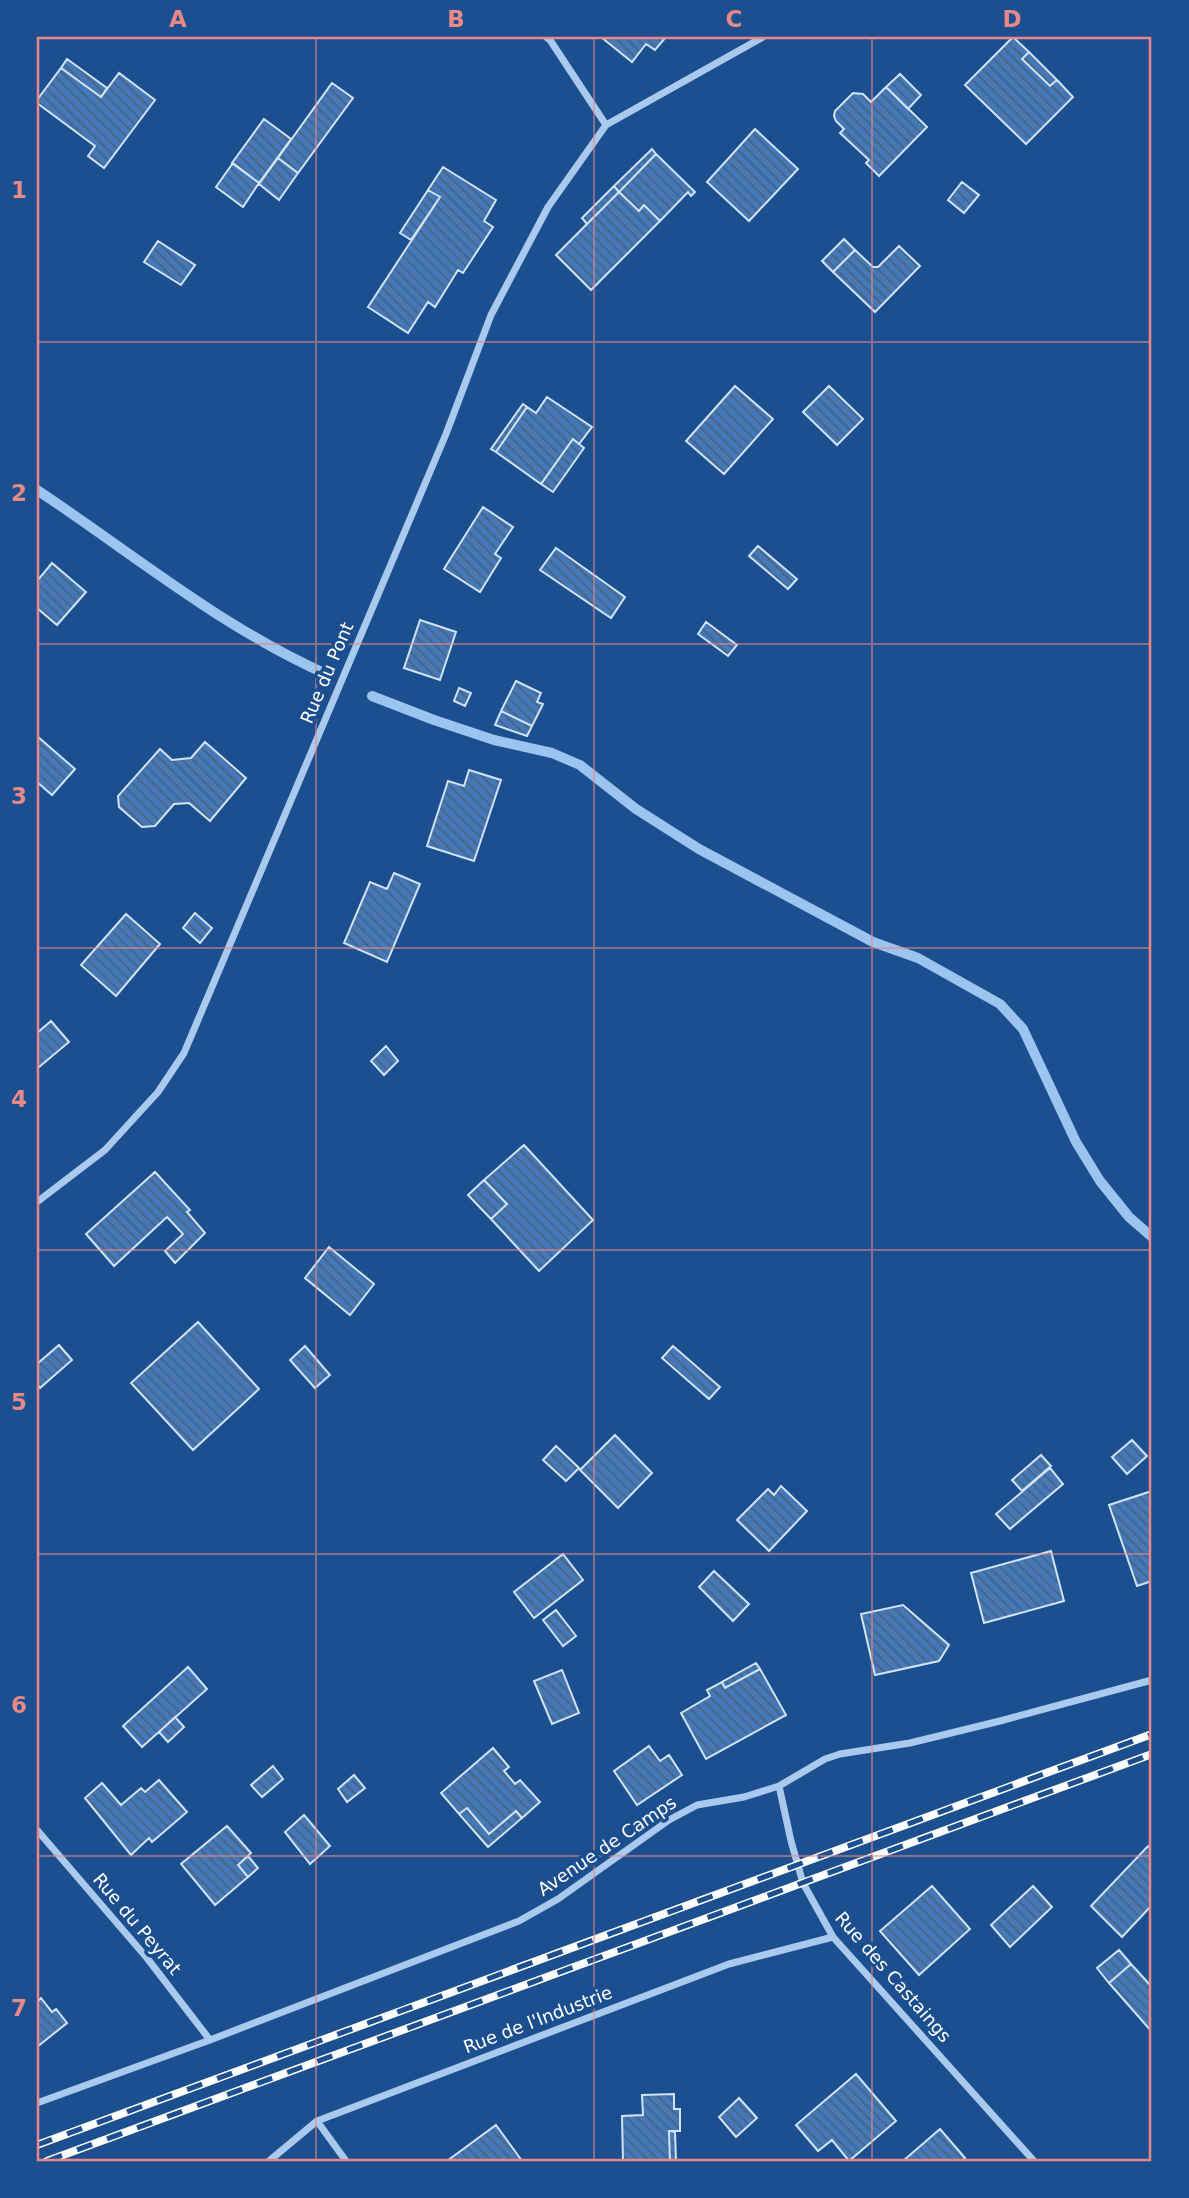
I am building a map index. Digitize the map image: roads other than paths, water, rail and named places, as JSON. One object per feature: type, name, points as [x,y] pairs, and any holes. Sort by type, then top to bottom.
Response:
[{"type":"street","points":[[546,37],[606,125],[763,37]]},
{"type":"street","name":"Rue du Pont","points":[[37,1202],[105,1150],[158,1092],[184,1053],[446,434],[491,315],[548,207],[606,125]]},
{"type":"street","name":"Avenue de Camps","points":[[37,2103],[210,2040],[519,1921],[558,1899],[669,1820],[697,1805],[744,1797],[779,1786],[825,1759],[840,1754],[922,1740],[1152,1680]]},
{"type":"street","name":"Rue des Castaings","points":[[779,1786],[803,1883],[833,1937],[1034,2161]]},
{"type":"street","name":"Rue du Peyrat","points":[[37,1830],[147,1958],[210,2040]]},
{"type":"street","name":"Rue de l'Industrie","points":[[269,2161],[317,2121],[729,1964],[833,1937]]},
{"type":"street","points":[[317,2121],[346,2161]]},
{"type":"waterway","points":[[37,490],[213,612],[287,655],[326,674]]},
{"type":"waterway","points":[[372,696],[494,740],[552,753],[580,765],[636,809],[699,849],[873,942],[918,958],[1000,1004],[1023,1029],[1076,1142],[1100,1181],[1129,1217],[1152,1237]]},
{"type":"railway","points":[[37,2145],[1152,1734]]},
{"type":"railway","points":[[47,2161],[1152,1754]]}]
